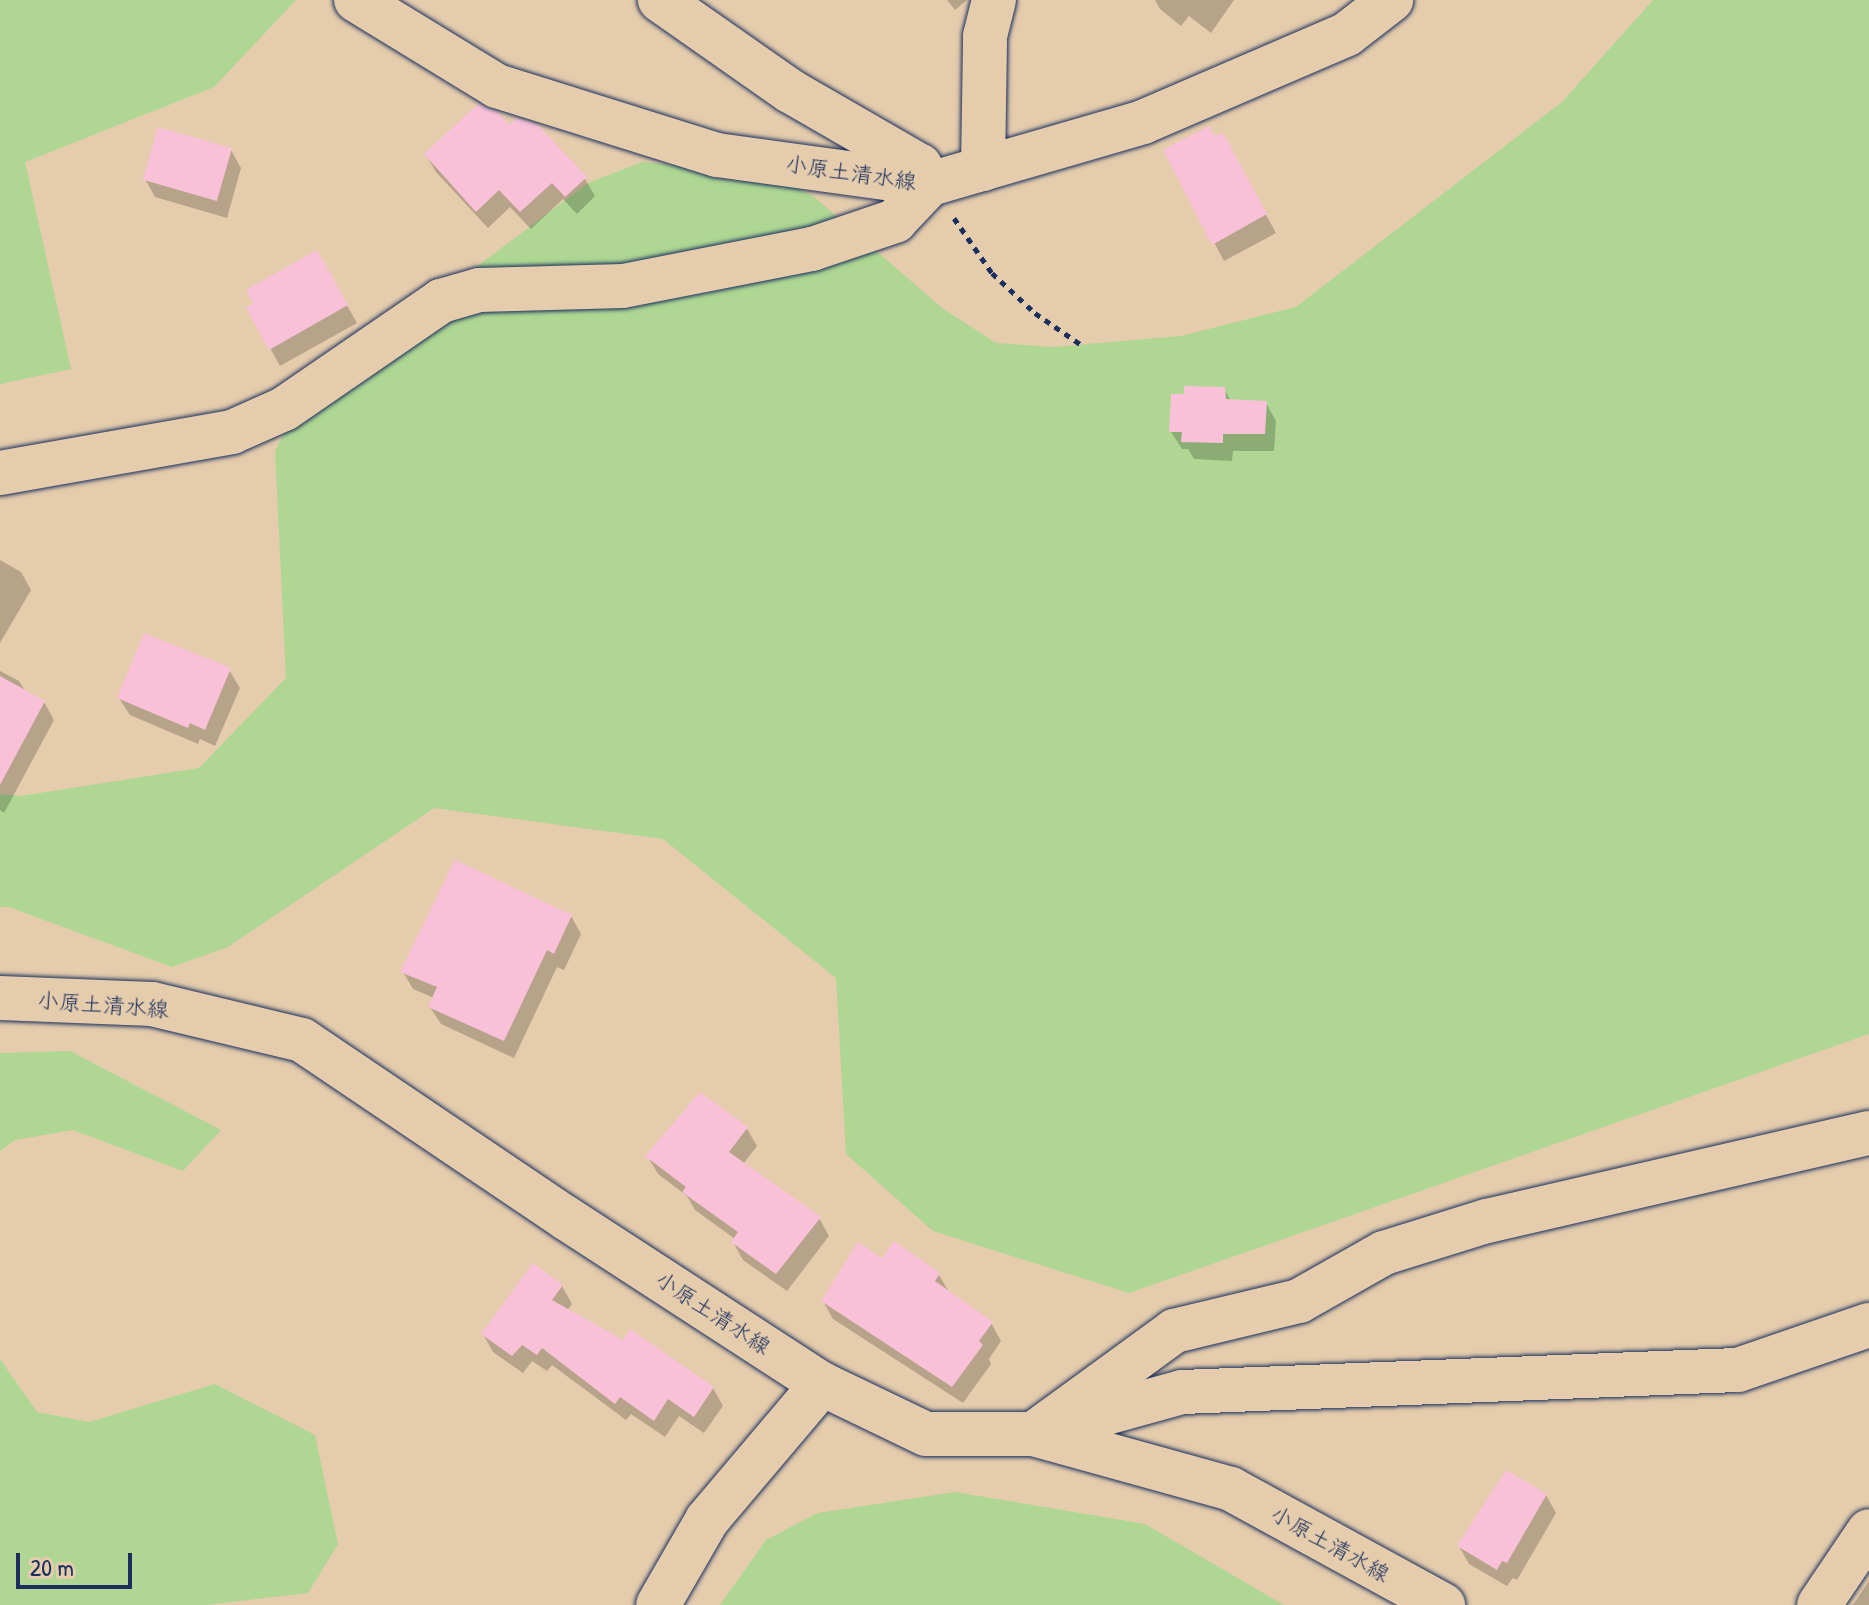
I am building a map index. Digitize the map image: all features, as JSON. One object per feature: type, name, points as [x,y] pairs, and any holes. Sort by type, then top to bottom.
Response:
[{"type":"street","name":"小原土清水線","points":[[356,0],[497,86],[717,155],[930,184],[1143,122],[1347,34],[1391,0]]},
{"type":"street","points":[[0,473],[232,432],[284,409],[441,301],[479,290],[623,286],[812,249],[895,221],[930,184],[920,166],[790,91],[660,0]]},
{"type":"street","points":[[983,169],[985,36],[994,0]]},
{"type":"street","name":"小原土清水線","points":[[0,998],[152,1004],[302,1040],[566,1218],[822,1384],[926,1434],[1033,1434],[1231,1489],[1443,1605]]},
{"type":"street","points":[[1033,1434],[1174,1331],[1299,1301],[1384,1253],[1487,1221],[1869,1133]]},
{"type":"street","points":[[1033,1434],[1182,1392],[1738,1370],[1869,1325]]},
{"type":"street","points":[[658,1605],[707,1520],[822,1384]]},
{"type":"street","points":[[1819,1605],[1869,1531]]},
{"type":"path","points":[[930,184],[992,273],[1035,313],[1083,346]]},
{"type":"green space","points":[[0,0],[296,0],[214,87],[25,162],[71,369],[0,384]]},
{"type":"green space","points":[[1653,0],[1869,0],[1869,1034],[1129,1293],[933,1231],[846,1154],[836,978],[663,839],[434,808],[228,947],[172,967],[9,907],[0,907],[0,794],[21,796],[199,768],[286,678],[275,451],[302,398],[588,183],[642,162],[761,173],[812,195],[942,308],[996,343],[1053,347],[1181,336],[1296,307],[1562,102]]},
{"type":"green space","points":[[70,1051],[221,1130],[183,1171],[73,1130],[15,1140],[0,1151],[0,1053]]},
{"type":"green space","points":[[0,1359],[37,1412],[89,1422],[215,1384],[315,1435],[338,1544],[308,1593],[206,1605],[0,1605]]},
{"type":"green space","points":[[955,1492],[1145,1524],[1284,1605],[720,1605],[766,1540],[818,1513]]},
{"type":"building","points":[[478,104],[498,113],[509,125],[516,118],[538,125],[587,177],[565,197],[552,183],[520,212],[499,190],[476,212],[424,154]]},
{"type":"building","points":[[1209,126],[1215,136],[1223,133],[1267,214],[1212,245],[1163,150]]},
{"type":"building","points":[[158,127],[232,148],[217,201],[143,180]]},
{"type":"building","points":[[317,250],[348,305],[269,350],[246,308],[253,303],[246,290]]},
{"type":"building","points":[[1184,386],[1225,387],[1226,399],[1267,401],[1265,434],[1223,434],[1223,443],[1181,442],[1182,432],[1169,432],[1171,394],[1184,394]]},
{"type":"building","points":[[144,633],[231,668],[205,730],[190,723],[188,728],[117,698]]},
{"type":"building","points":[[0,676],[45,701],[0,785]]},
{"type":"building","points":[[455,860],[572,915],[554,954],[547,950],[504,1041],[428,1007],[437,987],[400,972]]},
{"type":"building","points":[[700,1092],[748,1127],[729,1152],[821,1217],[776,1274],[731,1242],[738,1232],[682,1192],[686,1187],[645,1156]]},
{"type":"building","points":[[894,1241],[940,1273],[935,1281],[993,1322],[979,1341],[983,1345],[952,1387],[821,1301],[858,1242],[882,1258]]},
{"type":"building","points":[[533,1263],[563,1285],[552,1300],[623,1340],[630,1329],[714,1387],[694,1417],[668,1399],[654,1421],[620,1397],[615,1404],[542,1348],[537,1355],[522,1345],[512,1356],[481,1334]]},
{"type":"building","points":[[1506,1470],[1547,1494],[1507,1563],[1502,1561],[1497,1570],[1457,1546]]}]
